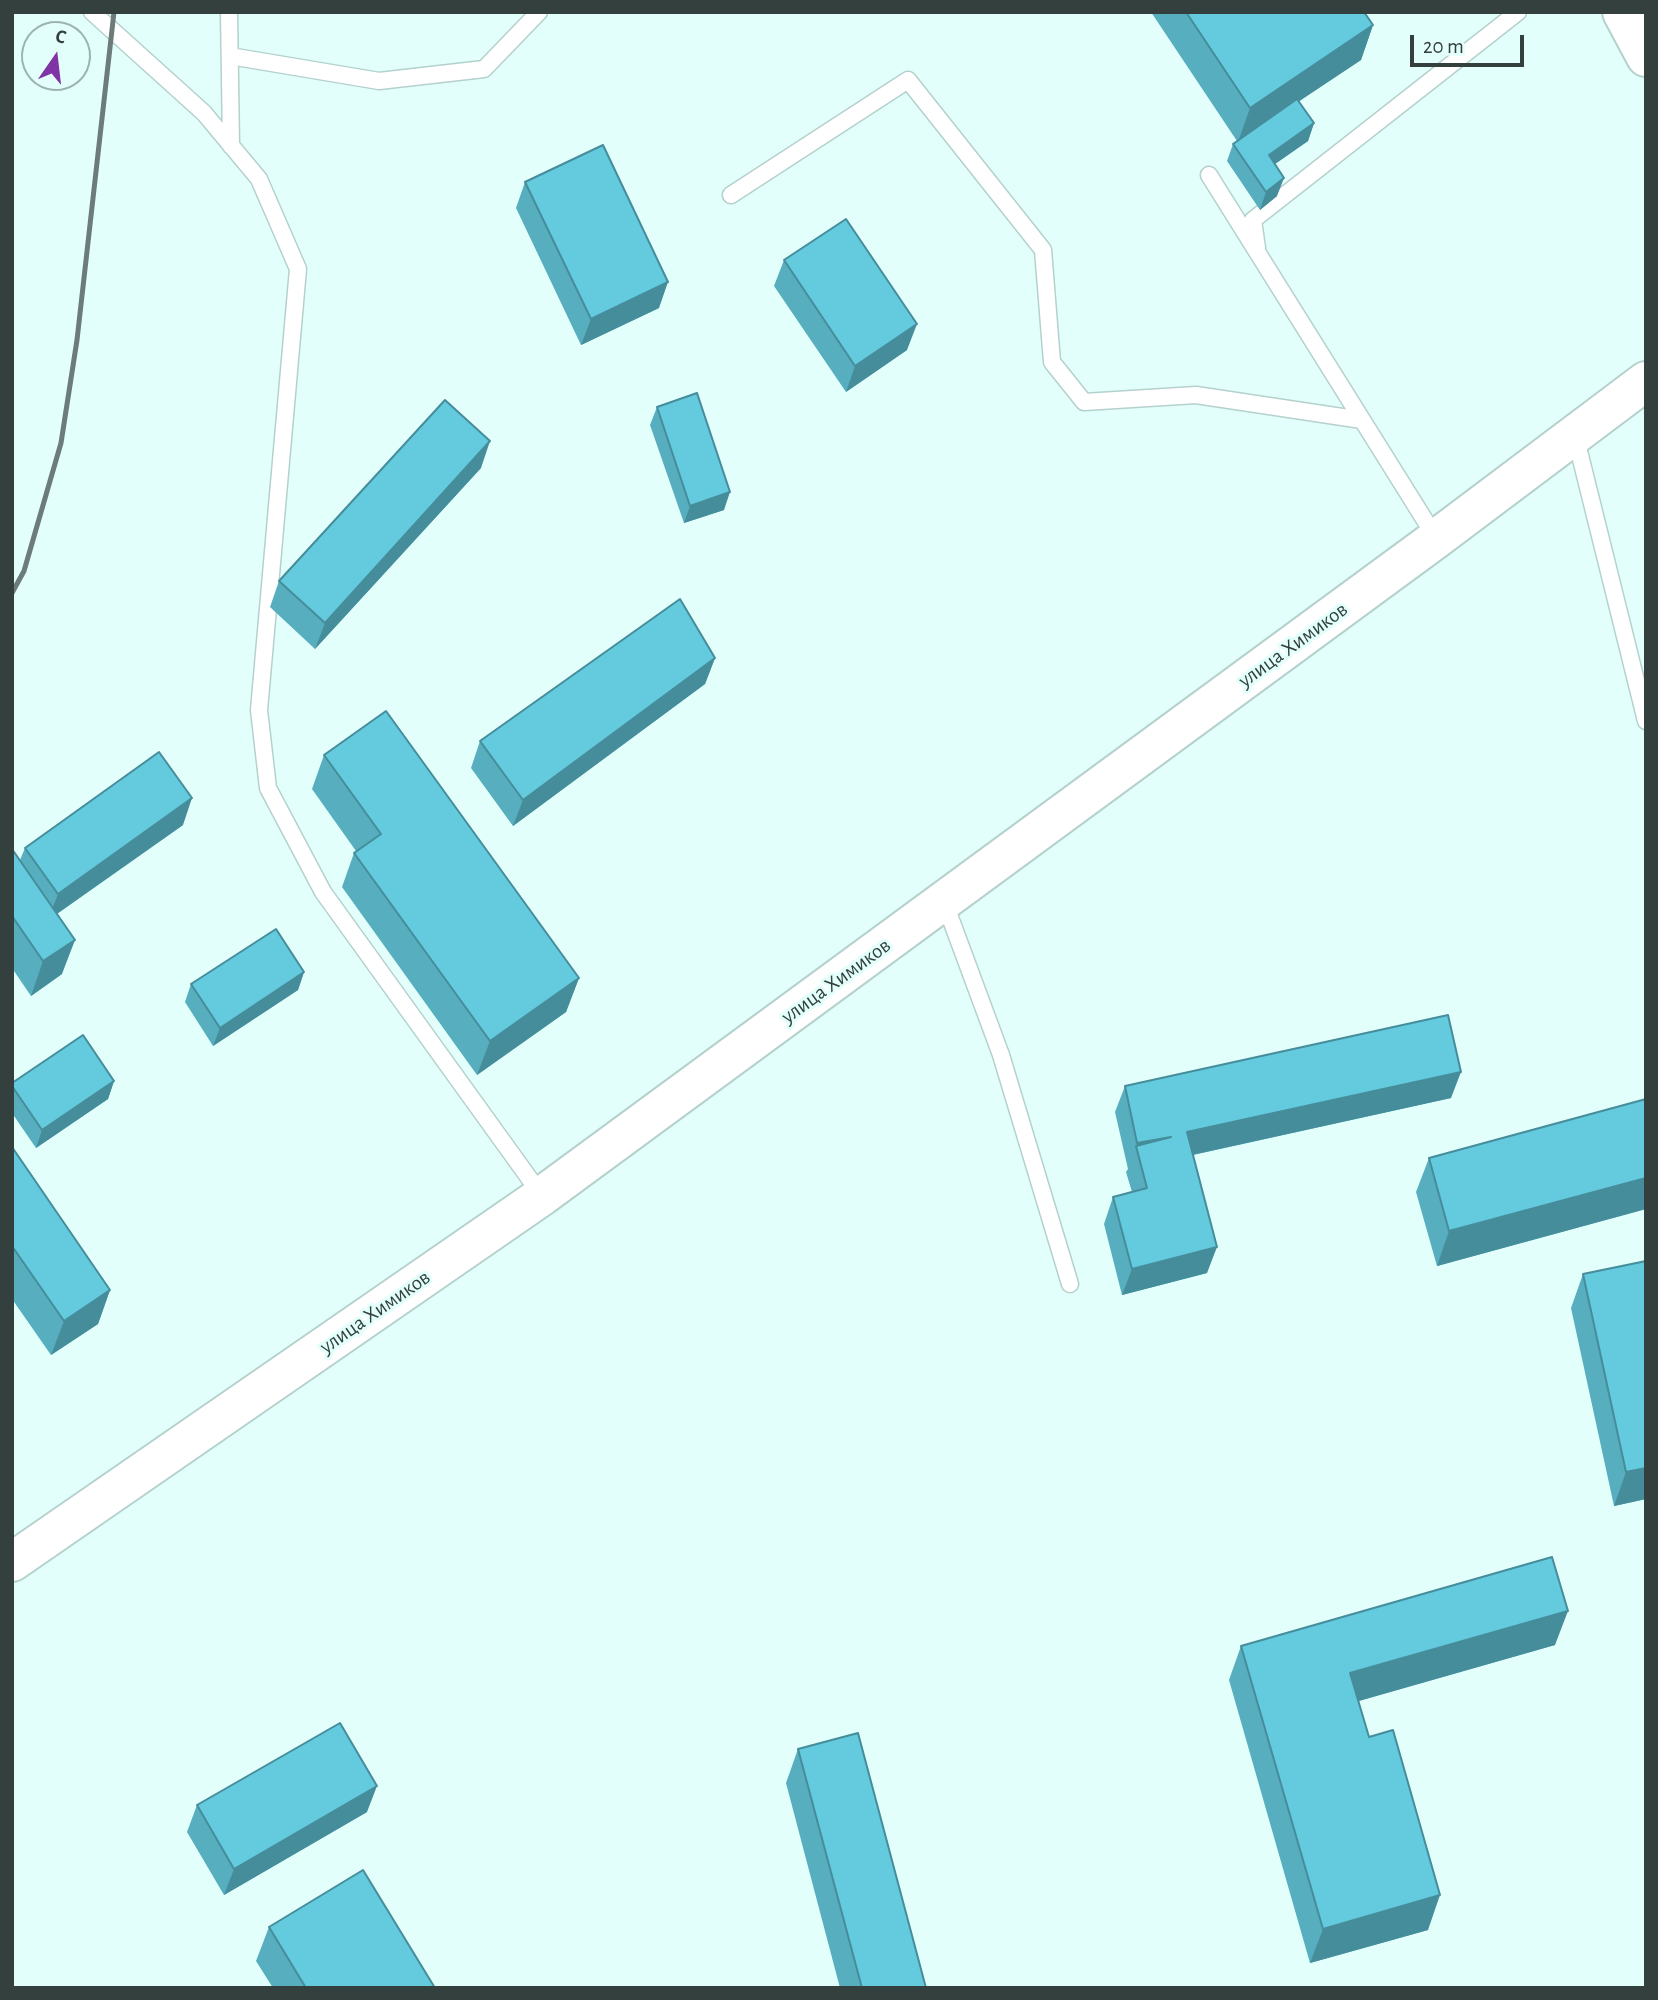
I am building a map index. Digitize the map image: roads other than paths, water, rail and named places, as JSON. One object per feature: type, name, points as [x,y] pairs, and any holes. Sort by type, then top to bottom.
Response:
[{"type":"main road","points":[[1622,12],[1646,57]]},
{"type":"main road","name":"улица Химиков","points":[[12,1562],[542,1196],[1436,539],[1646,381]]},
{"type":"lane","points":[[92,12],[204,113],[258,179],[298,269],[259,709],[268,788],[323,892],[542,1196]]},
{"type":"lane","points":[[229,12],[231,146]]},
{"type":"lane","points":[[230,56],[379,81],[484,69],[539,12]]},
{"type":"lane","points":[[1258,254],[1253,220],[1518,12]]},
{"type":"lane","points":[[731,195],[908,80],[1043,250],[1052,362],[1084,401],[1196,395],[1362,421]]},
{"type":"lane","points":[[1209,175],[1436,539]]},
{"type":"lane","points":[[1575,435],[1646,721]]},
{"type":"lane","points":[[944,901],[1001,1055],[1070,1283]]},
{"type":"railway","points":[[12,593],[24,571],[61,443],[77,340],[114,12]]}]
